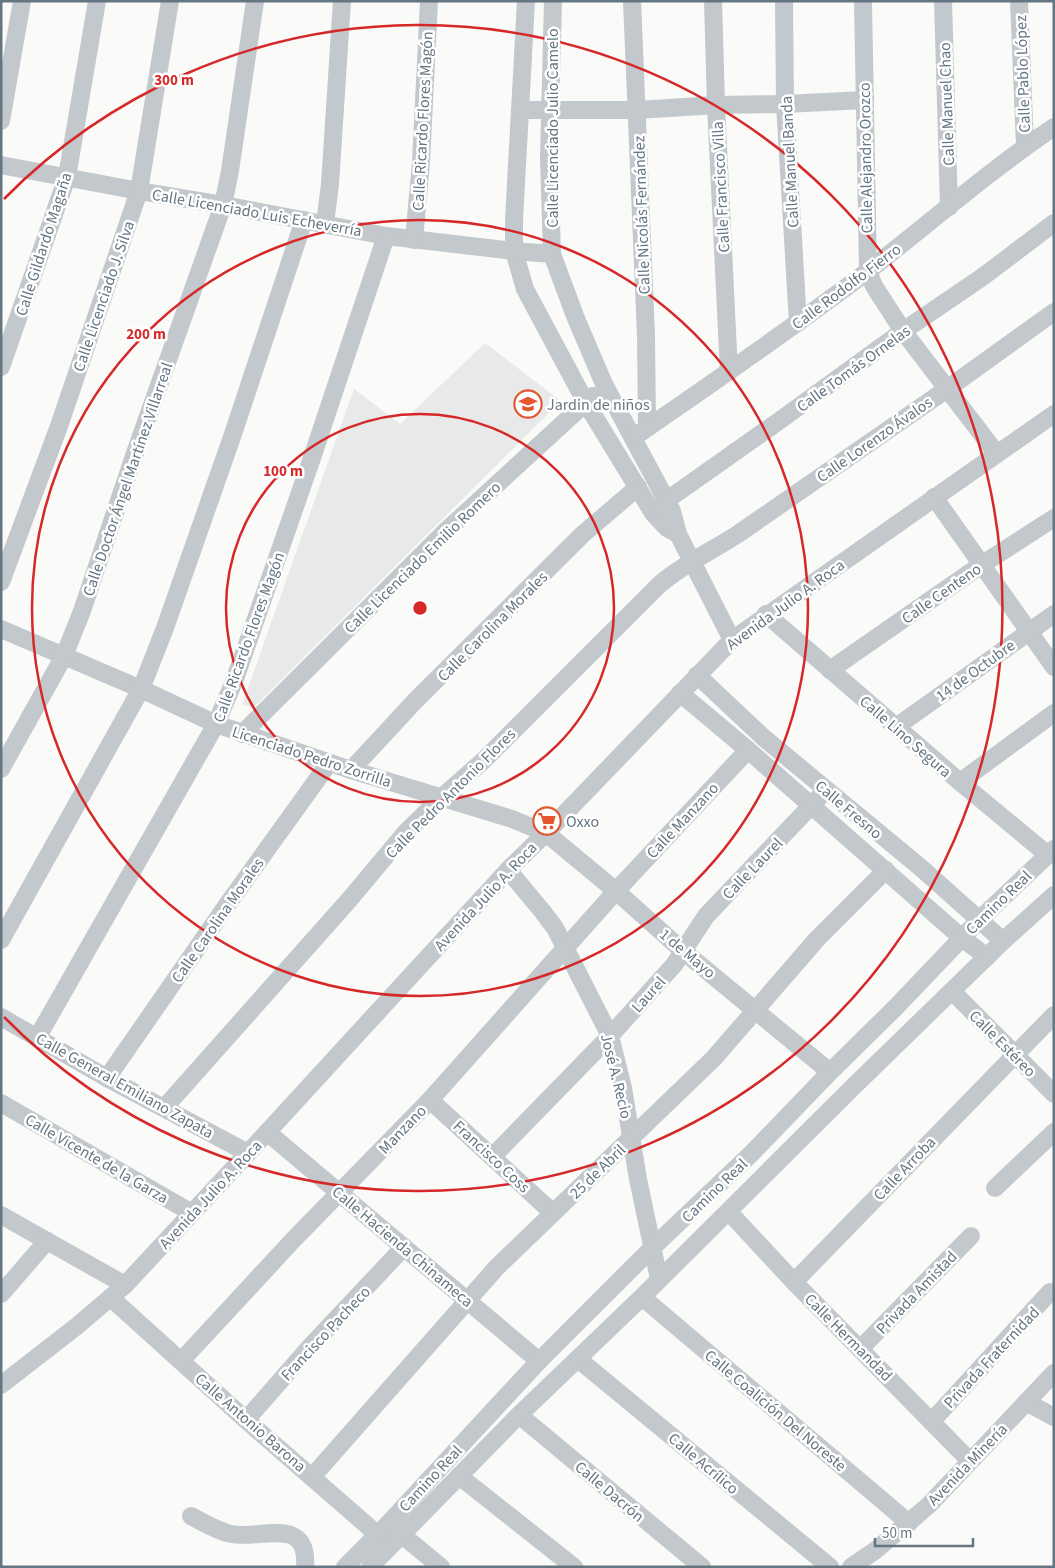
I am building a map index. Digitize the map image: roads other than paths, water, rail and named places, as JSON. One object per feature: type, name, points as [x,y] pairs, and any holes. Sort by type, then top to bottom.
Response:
[{"type":"street","points":[[1,121],[22,1]]},
{"type":"street","name":"Calle Gildardo Magaña","points":[[1,367],[67,177],[97,1]]},
{"type":"street","name":"Calle Licenciado J. Silva","points":[[1,582],[59,426],[139,191],[170,1]]},
{"type":"street","name":"Calle Doctor Ángel Martínez Villarreal","points":[[1,769],[64,656],[82,611],[136,450],[223,204],[230,171],[255,1]]},
{"type":"street","points":[[325,224],[330,184],[342,1]]},
{"type":"street","name":"Calle Ricardo Flores Magón","points":[[414,240],[421,162],[429,1]]},
{"type":"street","name":"Calle Licenciado Julio Camelo","points":[[514,251],[526,1]]},
{"type":"street","name":"Calle Licenciado Julio Camelo","points":[[552,1],[549,185],[552,254]]},
{"type":"street","name":"Calle Nicolás Fernández","points":[[632,1],[646,336],[640,433]]},
{"type":"street","name":"Calle Francisco Villa","points":[[713,1],[728,372]]},
{"type":"street","name":"Calle Manuel Banda","points":[[784,1],[786,104],[798,323]]},
{"type":"street","name":"Calle Alejandro Orozco","points":[[862,1],[868,271],[874,286],[903,331],[997,454]]},
{"type":"street","name":"Calle Manuel Chao","points":[[943,1],[949,207]]},
{"type":"street","name":"Calle Pablo López","points":[[1020,1],[1026,146]]},
{"type":"street","points":[[520,110],[637,110],[716,105],[865,100]]},
{"type":"street","name":"Calle Rodolfo Fierro","points":[[640,433],[798,323],[868,271],[1026,146],[1054,127]]},
{"type":"street","name":"Calle Licenciado Luis Echeverría","points":[[1,165],[139,191],[223,204],[386,236],[552,254]]},
{"type":"street","points":[[1,940],[141,689],[165,628],[233,434],[304,220]]},
{"type":"street","name":"Calle Tomás Ornelas","points":[[653,513],[667,500],[903,331],[981,278],[1054,223]]},
{"type":"street","name":"Calle Ricardo Flores Magón","points":[[37,1038],[216,724],[235,679],[309,468],[386,236]]},
{"type":"street","points":[[514,251],[525,289],[586,403],[653,513],[667,528],[678,534]]},
{"type":"street","points":[[552,254],[575,316],[604,384],[640,433],[672,511],[678,534],[732,640]]},
{"type":"street","name":"Calle Lorenzo Ávalos","points":[[692,562],[738,534],[1054,312]]},
{"type":"street","name":"Calle Licenciado Emilio Romero","points":[[242,734],[448,530],[586,403],[604,384]]},
{"type":"street","name":"Avenida Julio A. Roca","points":[[1,1385],[125,1285],[508,870],[732,640],[766,614],[1054,414]]},
{"type":"street","name":"Calle Carolina Morales","points":[[352,770],[415,701],[583,534],[638,487]]},
{"type":"street","points":[[934,497],[1054,667]]},
{"type":"street","name":"Calle Centeno","points":[[830,670],[1054,518]]},
{"type":"street","name":"Calle Pedro Antonio Flores","points":[[164,1107],[349,900],[406,832],[483,761],[659,585],[673,572],[692,562]]},
{"type":"street","name":"Calle Lino Segura","points":[[766,614],[960,782],[1051,852]]},
{"type":"street","name":"14 de Octubre","points":[[896,727],[1054,614]]},
{"type":"street","name":"Licenciado Pedro Zorrilla","points":[[1,629],[242,734],[329,763],[512,819],[546,833]]},
{"type":"street","name":"Calle Fresno","points":[[697,675],[764,738],[920,868],[1003,941]]},
{"type":"street","name":"Calle Fresno","points":[[680,693],[987,958]]},
{"type":"street","points":[[960,782],[1054,713]]},
{"type":"street","name":"Calle Manzano","points":[[616,891],[748,750]]},
{"type":"street","name":"Calle Carolina Morales","points":[[107,1078],[227,905],[329,763]]},
{"type":"street","name":"Calle Laurel","points":[[683,951],[706,916],[826,790]]},
{"type":"street","name":"1 de Mayo","points":[[546,833],[616,891],[683,951],[830,1072]]},
{"type":"street","name":"Camino Real","points":[[345,1567],[539,1361],[652,1248],[752,1153],[979,920],[1051,852]]},
{"type":"street","name":"José A. Recio","points":[[508,870],[555,928],[610,1036],[623,1088],[638,1179],[659,1279]]},
{"type":"street","name":"25 de Abril","points":[[312,1477],[497,1267],[714,1058],[817,939],[886,870]]},
{"type":"street","name":"Manzano","points":[[182,1361],[294,1239],[430,1100],[616,891]]},
{"type":"street","name":"Camino Real","points":[[370,1567],[519,1415],[729,1212],[853,1087],[1003,941],[1054,895]]},
{"type":"street","name":"Laurel","points":[[493,1156],[610,1036],[674,965],[683,951]]},
{"type":"street","name":"Calle Estéreo","points":[[952,991],[1054,1094]]},
{"type":"street","name":"Calle Arroba","points":[[794,1282],[1054,1015]]},
{"type":"street","name":"Calle General Emiliano Zapata","points":[[1,1017],[107,1078],[248,1153]]},
{"type":"street","name":"Francisco Coss","points":[[430,1100],[553,1213]]},
{"type":"street","name":"Calle Vicente de la Garza","points":[[1,1103],[192,1213]]},
{"type":"street","name":"Calle Hacienda Chinameca","points":[[267,1132],[539,1361]]},
{"type":"street","points":[[995,1188],[1054,1132]]},
{"type":"street","name":"Calle Hermandad","points":[[729,1212],[794,1282],[861,1348],[970,1461]]},
{"type":"street","points":[[1,1215],[125,1285]]},
{"type":"street","name":"Privada Amistad","points":[[861,1348],[971,1236]]},
{"type":"street","points":[[1,1294],[47,1241]]},
{"type":"street","name":"Francisco Pacheco","points":[[246,1420],[309,1348],[404,1247]]},
{"type":"street","name":"Privada Fraternidad","points":[[932,1421],[1050,1292]]},
{"type":"street","name":"Calle Coalición Del Noreste","points":[[642,1297],[909,1523]]},
{"type":"street","name":"Calle Antonio Barona","points":[[111,1298],[246,1420],[377,1534],[396,1541],[441,1567]]},
{"type":"street","name":"Calle Acrílico","points":[[578,1359],[830,1567]]},
{"type":"street","name":"Avenida Minería","points":[[851,1567],[876,1550],[909,1523],[1054,1373]]},
{"type":"street","points":[[1026,1402],[1054,1417]]},
{"type":"street","name":"Calle Dacrón","points":[[519,1415],[702,1567]]},
{"type":"street","points":[[459,1476],[574,1567]]},
{"type":"street","points":[[191,1516],[230,1534],[275,1533],[288,1534],[297,1538],[304,1545],[306,1555],[305,1567]]},
{"type":"place","name":"Jardin de niños","points":[[528,404]]},
{"type":"place","name":"Oxxo","points":[[547,821]]}]
